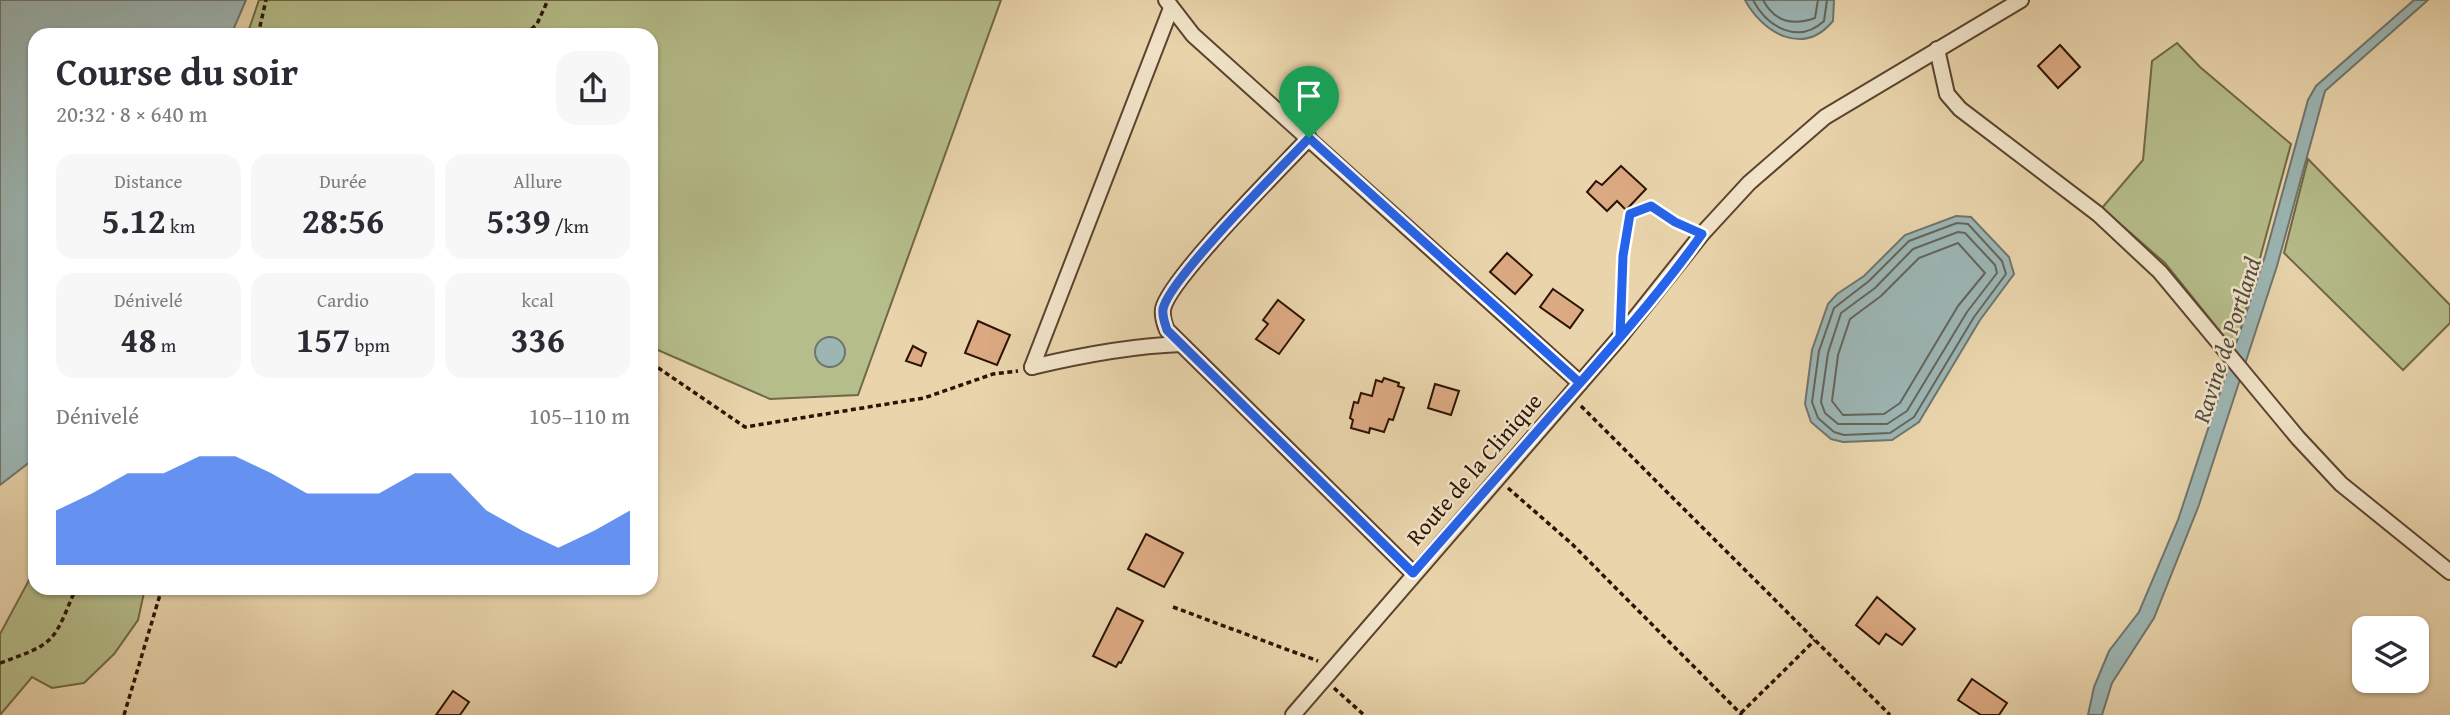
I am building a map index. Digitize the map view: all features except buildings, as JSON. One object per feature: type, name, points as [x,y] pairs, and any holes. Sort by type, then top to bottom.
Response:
[{"type":"street","name":"Route de la Clinique","points":[[1293,715],[1413,573],[1620,337],[1702,234],[1749,183],[1825,117],[2021,0]]},
{"type":"street","points":[[1032,368],[1168,4],[1193,34],[1580,383]]},
{"type":"street","points":[[1937,49],[1947,94],[1960,109],[2098,214],[2160,272],[2250,381],[2341,484],[2450,572]]},
{"type":"street","points":[[1309,138],[1193,264],[1163,307],[1163,320],[1167,330],[1413,573]]},
{"type":"street","points":[[1032,368],[1092,353],[1142,345],[1181,344]]},
{"type":"path","points":[[260,28],[266,0]]},
{"type":"path","points":[[533,28],[548,0]]},
{"type":"path","points":[[1620,337],[1623,256],[1630,214],[1651,206],[1675,222],[1702,234]]},
{"type":"path","points":[[658,368],[746,427],[925,398],[993,374],[1032,368]]},
{"type":"path","points":[[1570,394],[1890,715]]},
{"type":"path","points":[[1497,476],[1524,505],[1572,544],[1741,714],[1815,640]]},
{"type":"path","points":[[0,663],[38,650],[55,636],[73,595]]},
{"type":"path","points":[[124,715],[160,595]]},
{"type":"path","points":[[1173,607],[1335,668]]},
{"type":"path","points":[[1324,680],[1364,715]]},
{"type":"green space","points":[[259,0],[1001,0],[858,395],[770,399],[658,350],[658,28],[249,28]]},
{"type":"green space","points":[[2177,43],[2200,67],[2291,144],[2235,350],[2165,263],[2102,208],[2143,160],[2152,61]]},
{"type":"green space","points":[[2308,159],[2450,305],[2450,323],[2403,370],[2284,253]]},
{"type":"green space","points":[[28,582],[28,595],[143,595],[138,620],[114,654],[84,683],[52,688],[32,677],[0,715],[0,634]]},
{"type":"water","points":[[0,0],[246,0],[234,28],[28,28],[28,463],[0,485]]},
{"type":"water","points":[[1745,0],[1834,0],[1833,21],[1809,38],[1784,36],[1762,22]]},
{"type":"water","points":[[2414,0],[2428,0],[2325,91],[2277,266],[2199,505],[2154,618],[2112,683],[2102,715],[2088,715],[2094,687],[2109,651],[2139,612],[2178,520],[2265,256],[2308,100],[2316,86]]},
{"type":"water","points":[[1956,216],[1971,217],[2009,257],[2014,274],[1980,320],[1919,422],[1892,440],[1843,442],[1831,439],[1811,422],[1805,404],[1812,350],[1828,304],[1837,294],[1864,276],[1905,235]]},
{"type":"water","points":[[830,337],[841,341],[845,352],[841,363],[830,367],[819,363],[815,352],[819,341]]},
{"type":"route","points":[[1309,138],[1193,264],[1163,307],[1163,320],[1167,330],[1413,573],[1580,383],[1620,337],[1660,291],[1702,234],[1675,222],[1651,206],[1630,214],[1623,256],[1620,337],[1580,383],[1309,138]]},
{"type":"water label","name":"Ravine de Portland","points":[[2227,340]]}]
